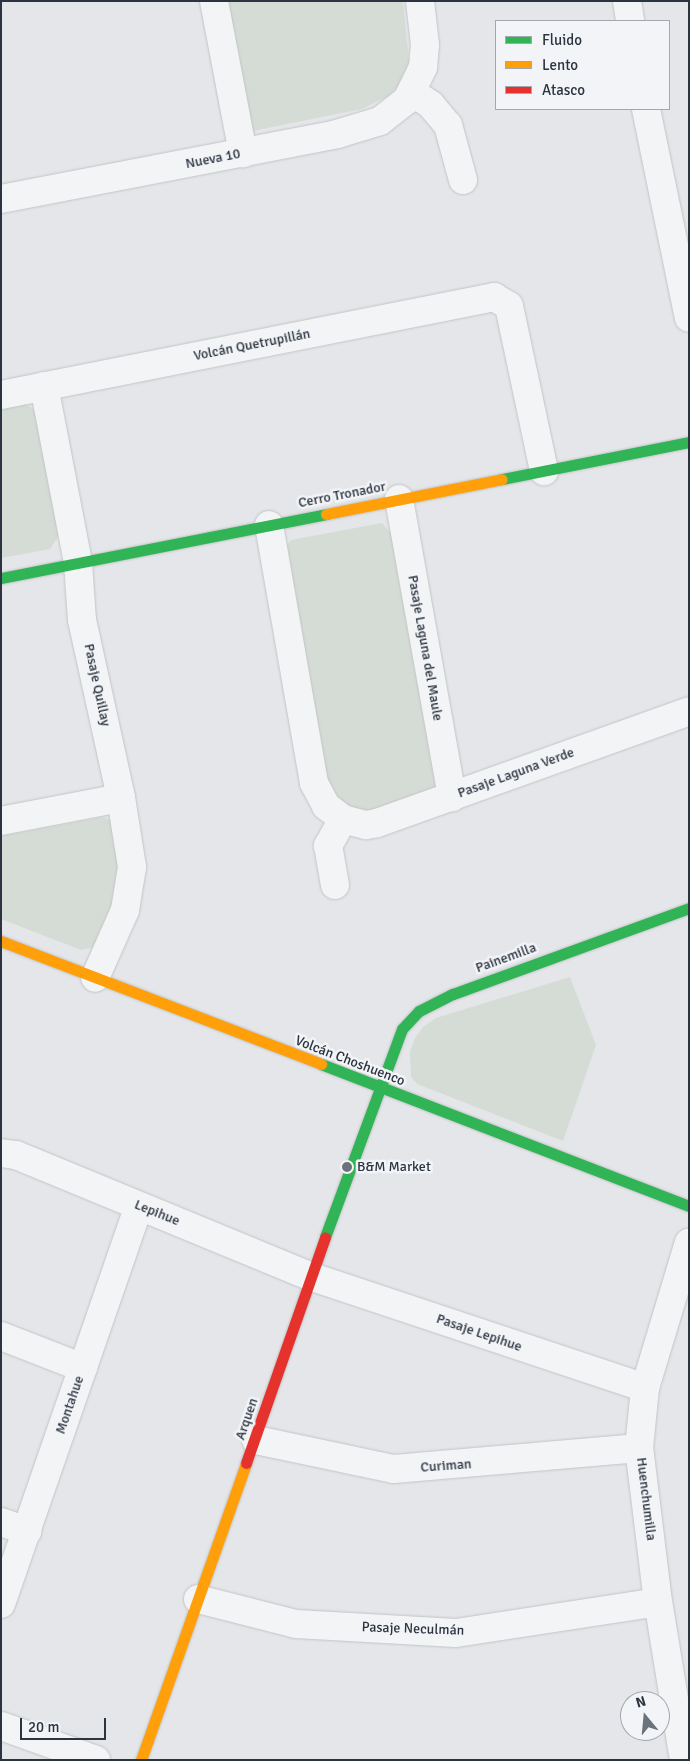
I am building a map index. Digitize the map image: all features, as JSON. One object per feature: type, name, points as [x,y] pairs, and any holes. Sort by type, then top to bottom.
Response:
[{"type":"street","points":[[214,1],[243,153]]},
{"type":"street","name":"Nueva 10","points":[[1,199],[364,128],[396,112],[412,92],[423,67],[426,45],[420,1]]},
{"type":"street","points":[[626,1],[630,20]]},
{"type":"street","points":[[412,92],[431,105],[448,125],[463,180]]},
{"type":"street","points":[[646,110],[689,318]]},
{"type":"street","name":"Volcán Quetrupillán","points":[[1,395],[494,297],[502,299],[508,306],[544,471]]},
{"type":"street","name":"Pasaje Quillay","points":[[44,386],[78,563],[82,620],[121,798],[132,878],[125,910],[95,978]]},
{"type":"street","name":"Cerro Tronador","points":[[1,578],[689,442]]},
{"type":"street","name":"Pasaje Laguna del Maule","points":[[399,499],[452,796]]},
{"type":"street","points":[[269,525],[314,783],[326,806],[342,820],[328,846],[335,885]]},
{"type":"street","name":"Pasaje Laguna Verde","points":[[342,820],[366,825],[377,824],[689,711]]},
{"type":"street","points":[[1,821],[121,798]]},
{"type":"street","name":"Painemilla","points":[[378,1088],[402,1029],[415,1015],[433,1003],[689,908]]},
{"type":"street","name":"Volcán Choshuenco","points":[[1,941],[378,1088],[689,1206]]},
{"type":"street","name":"Arquen","points":[[141,1760],[256,1440],[378,1088]]},
{"type":"street","name":"Lepihue","points":[[1,1153],[16,1155],[312,1277]]},
{"type":"street","name":"Montahue","points":[[1,1604],[140,1206]]},
{"type":"street","name":"Huenchumilla","points":[[684,1760],[658,1602],[639,1448],[645,1388],[689,1242]]},
{"type":"street","name":"Pasaje Lepihue","points":[[312,1277],[645,1388]]},
{"type":"street","points":[[1,1336],[83,1368]]},
{"type":"street","name":"Curiman","points":[[256,1440],[394,1469],[639,1448]]},
{"type":"street","points":[[1,1522],[27,1531]]},
{"type":"street","name":"Pasaje Neculmán","points":[[198,1598],[296,1624],[456,1633],[658,1602]]},
{"type":"street","points":[[1,1726],[96,1760]]},
{"type":"shaded area","points":[[226,1],[403,1],[409,61],[403,80],[390,95],[362,109],[253,131]]},
{"type":"shaded area","points":[[19,400],[38,412],[59,535],[50,549],[1,558],[1,404]]},
{"type":"shaded area","points":[[382,523],[398,542],[439,788],[370,817],[349,813],[327,795],[280,555],[291,540]]},
{"type":"shaded area","points":[[103,817],[115,822],[122,882],[95,947],[81,950],[1,919],[1,836]]},
{"type":"shaded area","points":[[570,977],[596,1045],[563,1141],[417,1084],[411,1077],[410,1052],[415,1038],[423,1027],[436,1018]]},
{"type":"traffic: fast","points":[[502,479],[689,442]]},
{"type":"traffic: fast","points":[[1,578],[326,514]]},
{"type":"traffic: fast","points":[[325,1237],[402,1029],[419,1011],[453,994],[689,908]]},
{"type":"traffic: fast","points":[[321,1064],[689,1206]]},
{"type":"traffic: slow","points":[[326,514],[502,479]]},
{"type":"traffic: slow","points":[[1,941],[321,1064]]},
{"type":"traffic: slow","points":[[141,1760],[246,1463]]},
{"type":"traffic: jam","points":[[246,1463],[325,1237]]},
{"type":"place","name":"B&M Market","points":[[347,1167]]}]
